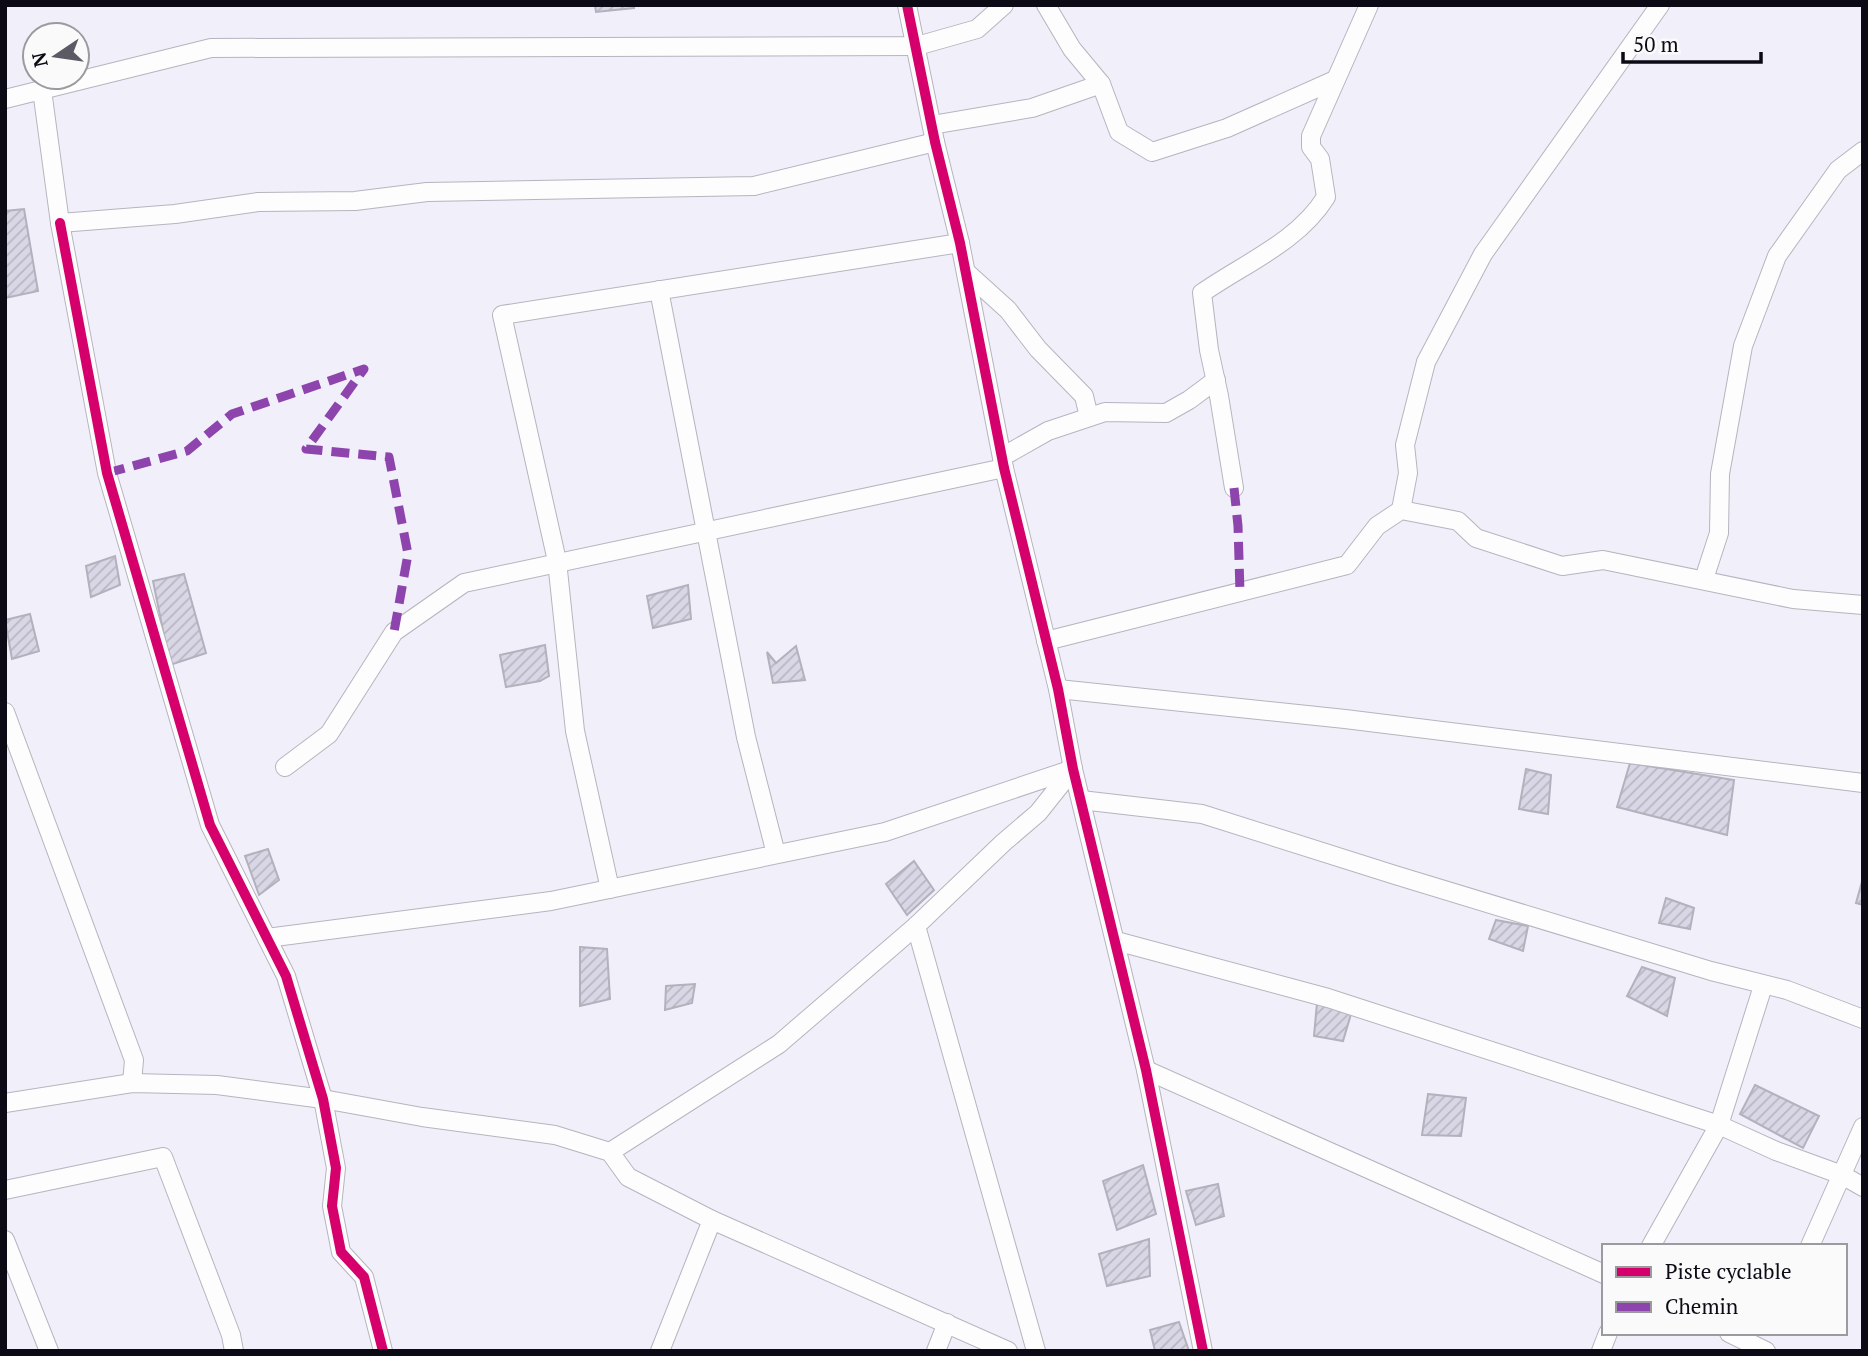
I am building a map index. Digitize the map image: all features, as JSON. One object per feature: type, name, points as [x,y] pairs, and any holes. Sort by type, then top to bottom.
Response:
[{"type":"street","points":[[908,5],[960,243],[1003,463],[1146,1070],[1203,1351]]},
{"type":"street","points":[[91,78],[211,48],[917,46],[977,29],[1004,5]]},
{"type":"street","points":[[1046,5],[1072,49],[1101,83],[1119,132],[1152,152],[1227,128],[1335,80]]},
{"type":"street","points":[[1234,488],[1209,350],[1202,293],[1292,236],[1315,214],[1326,197],[1320,159],[1311,147],[1311,136],[1370,5]]},
{"type":"street","points":[[1401,510],[1408,473],[1405,445],[1426,362],[1483,254],[1660,5]]},
{"type":"street","points":[[60,223],[175,214],[258,202],[355,201],[427,192],[754,186],[934,133],[1032,108],[1101,83]]},
{"type":"street","points":[[5,99],[38,91]]},
{"type":"street","points":[[42,91],[60,223],[107,473],[210,825],[286,976],[323,1099],[336,1168],[332,1206],[341,1252],[364,1277],[383,1351]]},
{"type":"street","points":[[1704,579],[1719,533],[1720,474],[1743,346],[1777,256],[1838,170],[1863,151]]},
{"type":"street","points":[[610,889],[575,731],[557,561],[502,314],[960,243]]},
{"type":"street","points":[[966,272],[1008,310],[1038,349],[1084,396],[1089,417]]},
{"type":"street","points":[[659,290],[746,737],[776,854]]},
{"type":"street","points":[[285,767],[329,734],[394,632],[464,583],[1003,463],[1048,431],[1105,412],[1166,413],[1216,380]]},
{"type":"street","points":[[1046,640],[1346,565],[1377,526],[1401,510],[1458,521],[1475,538],[1562,566],[1603,559],[1793,599],[1863,605]]},
{"type":"street","points":[[1058,689],[1359,720],[1863,783]]},
{"type":"street","points":[[5,712],[134,1060],[132,1083]]},
{"type":"street","points":[[267,938],[551,901],[885,832],[1073,769]]},
{"type":"street","points":[[610,1152],[779,1044],[916,926],[1038,813],[1073,769]]},
{"type":"street","points":[[1081,800],[1202,814],[1763,986],[1787,990],[1863,1019]]},
{"type":"street","points":[[916,926],[1036,1351]]},
{"type":"street","points":[[1116,941],[1328,998],[1719,1125],[1776,1151],[1842,1175],[1863,1187]]},
{"type":"street","points":[[1652,1244],[1719,1125],[1763,986]]},
{"type":"street","points":[[1146,1070],[1602,1273]]},
{"type":"street","points":[[5,1103],[132,1083],[217,1085],[555,1135],[610,1152],[628,1177],[712,1220],[1008,1351]]},
{"type":"street","points":[[1811,1244],[1863,1127]]},
{"type":"street","points":[[5,1190],[163,1157],[231,1335],[234,1351]]},
{"type":"street","points":[[660,1351],[712,1220]]},
{"type":"street","points":[[5,1240],[49,1351]]},
{"type":"street","points":[[936,1351],[947,1323]]},
{"type":"street","points":[[1735,1335],[1765,1346]]},
{"type":"building","points":[[595,5],[634,5],[634,8],[596,12]]},
{"type":"building","points":[[24,209],[38,291],[5,298],[5,211]]},
{"type":"building","points":[[115,556],[120,585],[91,597],[86,566]]},
{"type":"building","points":[[184,574],[206,653],[170,665],[153,581]]},
{"type":"building","points":[[688,585],[691,619],[653,628],[647,596]]},
{"type":"building","points":[[30,614],[39,651],[12,659],[5,620]]},
{"type":"building","points":[[545,645],[549,676],[540,681],[506,687],[500,655]]},
{"type":"building","points":[[796,646],[805,680],[773,683],[767,652],[776,663]]},
{"type":"building","points":[[1630,763],[1734,780],[1727,835],[1617,807]]},
{"type":"building","points":[[1526,769],[1551,775],[1548,814],[1519,809]]},
{"type":"building","points":[[268,849],[279,880],[259,895],[245,856]]},
{"type":"building","points":[[914,861],[934,890],[907,915],[886,884]]},
{"type":"building","points":[[1863,878],[1863,905],[1856,903]]},
{"type":"building","points":[[1666,898],[1694,908],[1690,929],[1659,923]]},
{"type":"building","points":[[1496,920],[1528,926],[1523,951],[1489,939]]},
{"type":"building","points":[[580,947],[607,949],[610,999],[580,1006]]},
{"type":"building","points":[[1642,967],[1675,978],[1667,1016],[1627,996]]},
{"type":"building","points":[[695,984],[692,1003],[665,1010],[666,986]]},
{"type":"building","points":[[1317,1003],[1351,1014],[1343,1041],[1314,1036]]},
{"type":"building","points":[[1755,1085],[1819,1116],[1803,1148],[1740,1114]]},
{"type":"building","points":[[1428,1094],[1466,1098],[1461,1136],[1422,1135]]},
{"type":"building","points":[[1143,1165],[1156,1214],[1117,1230],[1103,1181]]},
{"type":"building","points":[[1218,1184],[1224,1216],[1196,1225],[1186,1191]]},
{"type":"building","points":[[1149,1239],[1150,1276],[1107,1286],[1099,1254]]},
{"type":"building","points":[[1179,1322],[1189,1351],[1155,1351],[1150,1330]]},
{"type":"marked path","points":[[107,473],[187,451],[232,414],[364,369],[306,449],[389,457],[408,554],[394,632]]},
{"type":"marked path","points":[[1234,488],[1240,592]]},
{"type":"cycle path","points":[[907,5],[935,142],[960,243],[1004,468],[1146,1070],[1203,1351]]},
{"type":"cycle path","points":[[60,223],[107,473],[210,825],[286,976],[323,1099],[336,1168],[332,1206],[341,1252],[364,1277],[383,1351]]}]
